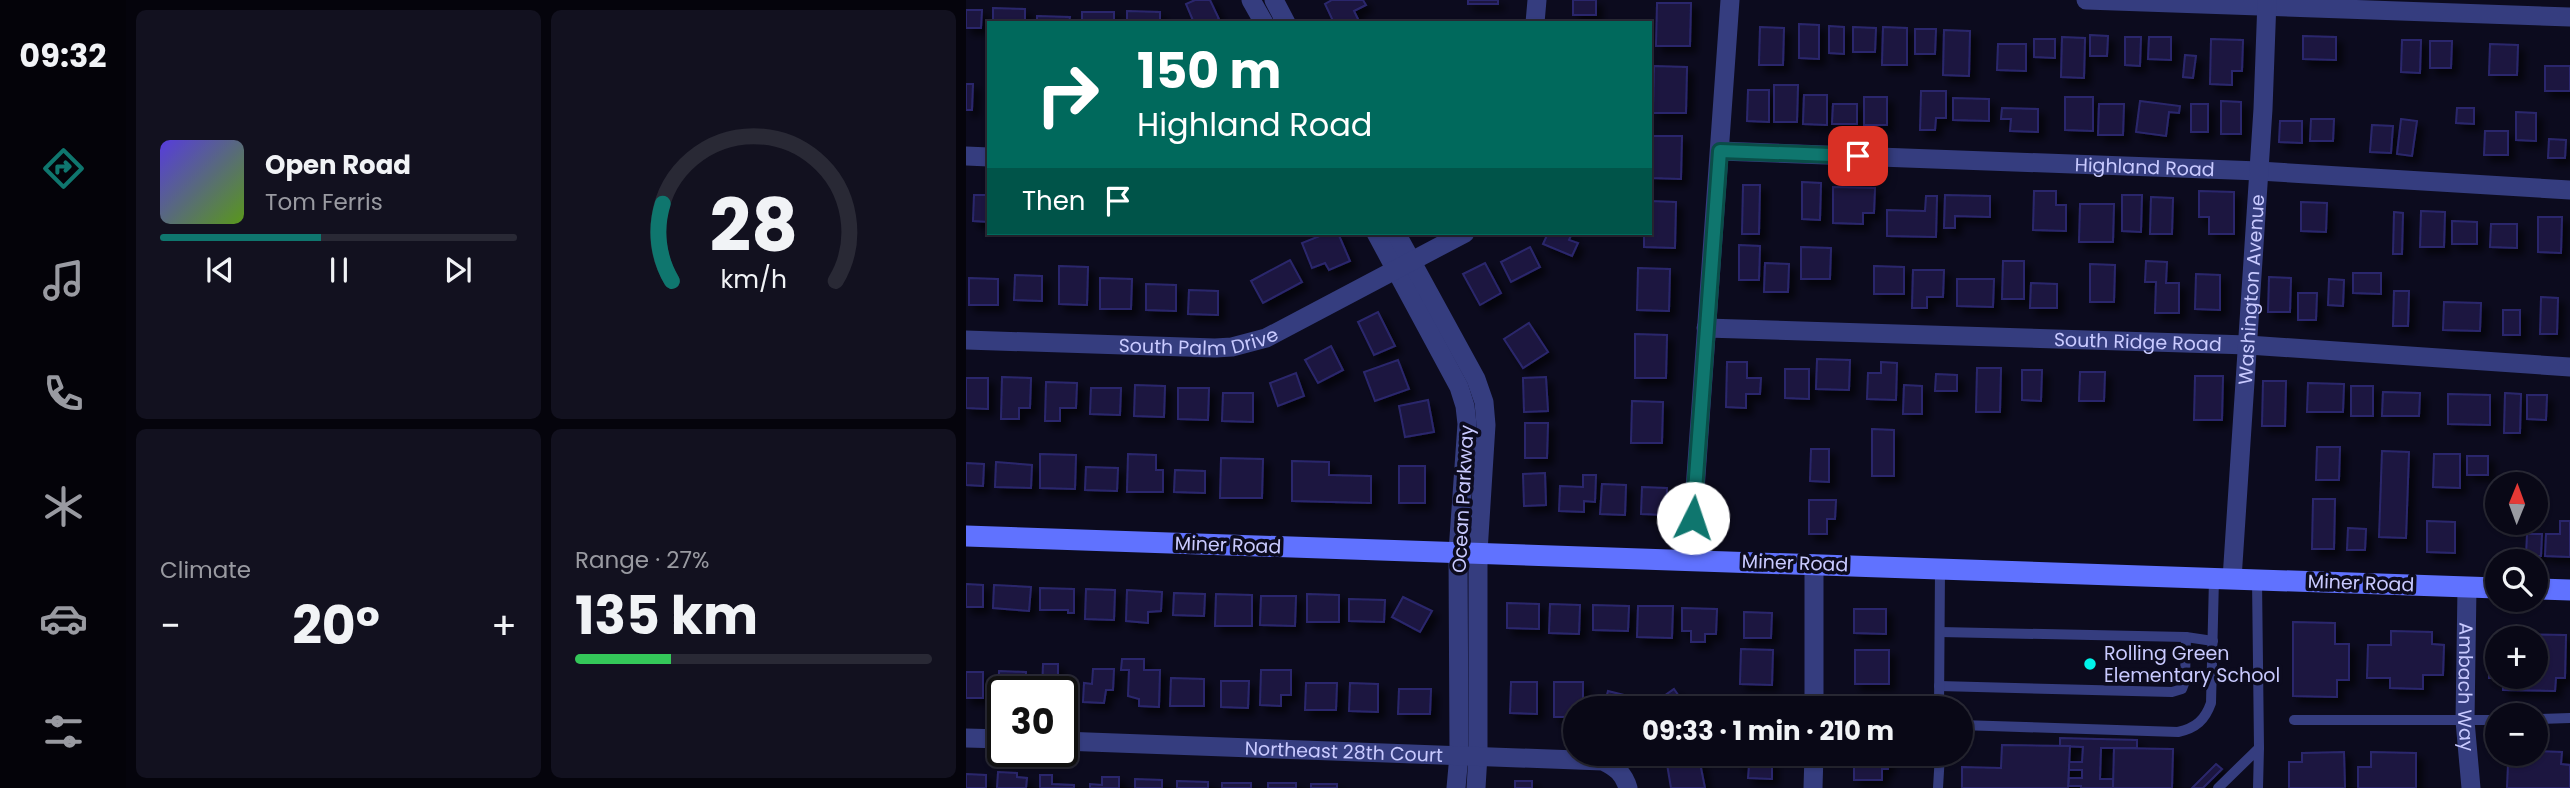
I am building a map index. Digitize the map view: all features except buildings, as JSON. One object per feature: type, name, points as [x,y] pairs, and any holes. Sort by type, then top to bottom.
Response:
[{"type":"street","points":[[1251,0],[1263,21]]},
{"type":"street","points":[[1274,0],[1285,21]]},
{"type":"street","points":[[1535,21],[1537,0]]},
{"type":"street","points":[[1690,559],[1730,0]]},
{"type":"street","points":[[2086,0],[2267,3],[2570,17]]},
{"type":"street","name":"Washington Avenue","points":[[2223,578],[2248,345],[2267,3]]},
{"type":"street","name":"Highland Road","points":[[1720,151],[2259,171],[2570,190]]},
{"type":"street","points":[[966,156],[987,157]]},
{"type":"street","name":"Ocean Parkway","points":[[1378,235],[1403,265],[1476,379],[1484,402],[1486,425],[1468,552],[1469,755],[1476,788]]},
{"type":"street","name":"Ocean Parkway","points":[[1396,235],[1403,265]]},
{"type":"street","name":"South Palm Drive","points":[[966,340],[1232,347],[1266,338],[1461,235]]},
{"type":"street","name":"South Ridge Road","points":[[1706,328],[2248,345],[2570,367]]},
{"type":"street","name":"Miner Road","points":[[966,536],[2485,588]]},
{"type":"street","points":[[1814,564],[1814,696]]},
{"type":"street","name":"Ambach Way","points":[[2467,587],[2465,721],[2471,788]]},
{"type":"street","points":[[2548,589],[2570,590]]},
{"type":"street","points":[[966,738],[987,739]]},
{"type":"street","name":"Northeast 28th Court","points":[[1078,742],[1603,761],[1614,766],[1625,781]]},
{"type":"street","name":"Ocean Parkway","points":[[1456,788],[1469,755]]},
{"type":"street","points":[[1814,766],[1814,788]]},
{"type":"lane","points":[[1939,696],[1940,568]]},
{"type":"lane","points":[[1973,725],[2178,732],[2190,729],[2200,723],[2207,714],[2211,702],[2213,641],[2223,578]]},
{"type":"lane","points":[[2257,580],[2259,788]]},
{"type":"lane","points":[[1940,632],[2186,637],[2213,641]]},
{"type":"lane","points":[[1939,686],[2172,692],[2182,689],[2185,681],[2186,637]]},
{"type":"lane","points":[[2294,719],[2485,720]]},
{"type":"lane","points":[[2548,719],[2570,719]]},
{"type":"lane","points":[[2218,788],[2259,748]]},
{"type":"lane","points":[[1938,788],[1939,766]]},
{"type":"place","name":"Rolling Green Elementary School","points":[[2090,664]]},
{"type":"route","points":[[1693,518],[1720,151],[1858,156]]}]
